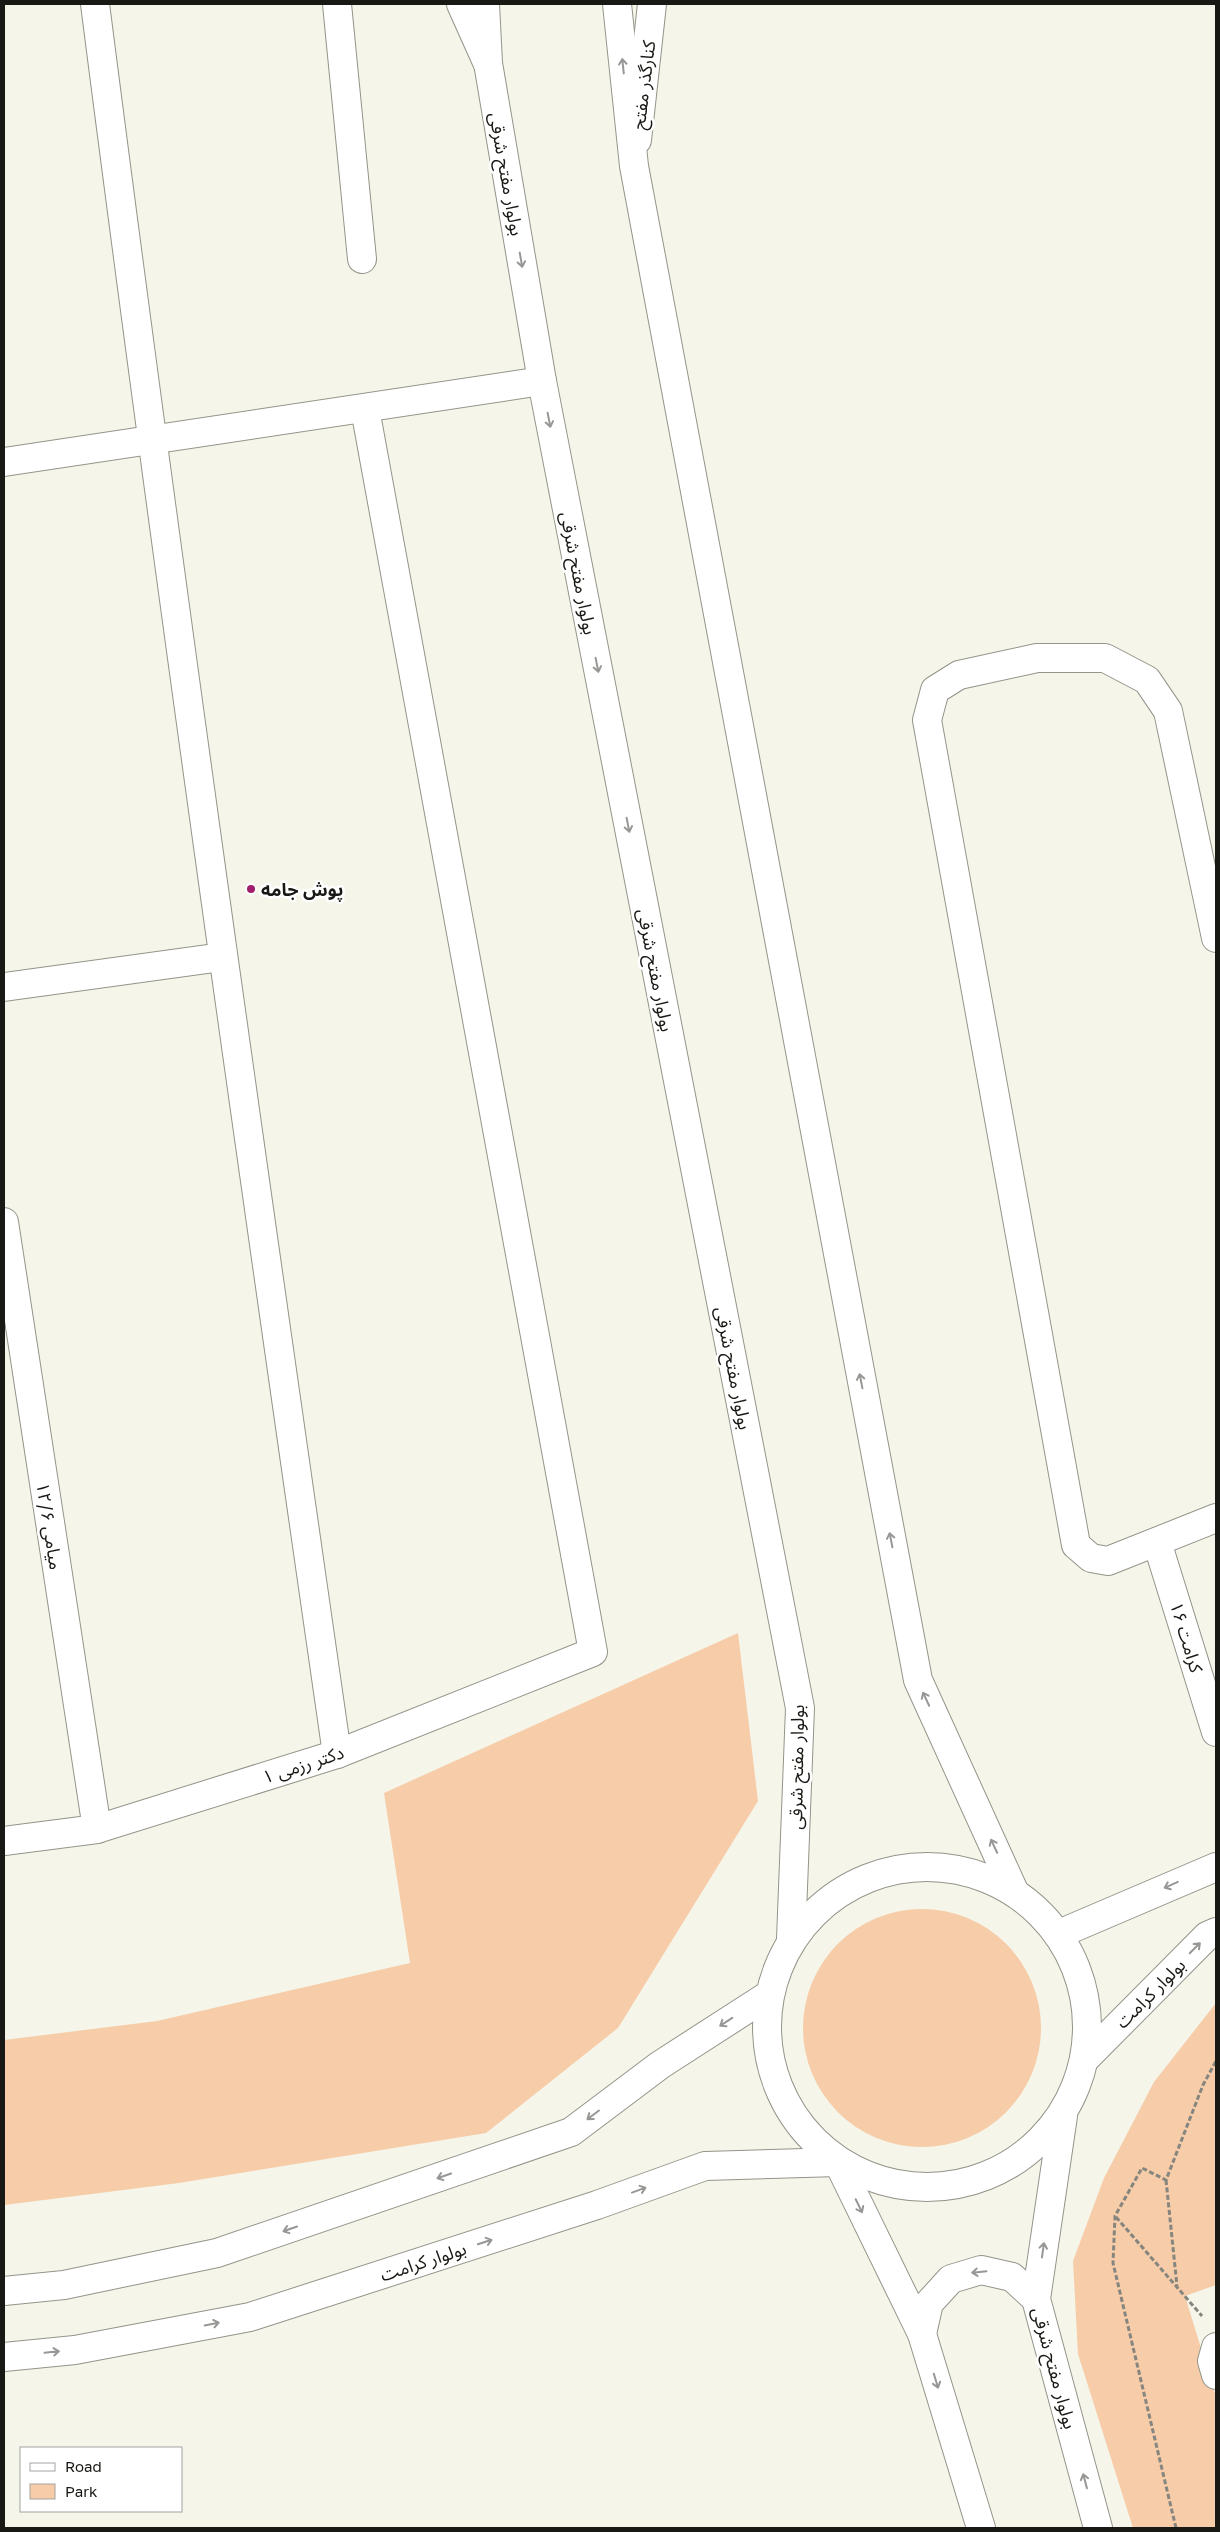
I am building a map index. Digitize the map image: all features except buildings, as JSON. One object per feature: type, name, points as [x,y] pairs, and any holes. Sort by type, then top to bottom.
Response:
[{"type":"street","points":[[95,4],[222,957],[337,1754]]},
{"type":"street","points":[[337,4],[362,259]]},
{"type":"street","points":[[461,4],[488,63]]},
{"type":"street","name":"بولوار مفتح شرقی","points":[[486,4],[488,63],[542,382],[800,1708],[790,1938]]},
{"type":"street","points":[[617,4],[634,166],[918,1680],[1014,1890],[1059,1934],[1085,1993],[1087,2057],[1063,2116],[1019,2161],[960,2186],[897,2186],[838,2162]]},
{"type":"street","name":"کنارگذر مفتح","points":[[634,166],[652,4]]},
{"type":"street","points":[[4,462],[542,382]]},
{"type":"street","name":"دکتر رزمی ۱","points":[[4,1841],[97,1829],[337,1754],[593,1652],[365,409]]},
{"type":"street","points":[[1216,938],[1168,711],[1147,680],[1105,658],[1037,658],[959,675],[935,690],[927,720],[1076,1544],[1091,1558],[1108,1561],[1216,1518]]},
{"type":"street","points":[[4,987],[222,957]]},
{"type":"street","name":"میامی ۱۲/۶","points":[[4,1222],[97,1829]]},
{"type":"street","name":"کرامت ۱۶","points":[[1157,1542],[1216,1732]]},
{"type":"street","points":[[981,2528],[922,2334],[838,2162],[793,2118],[768,2059],[767,1996],[790,1938],[834,1893],[892,1868],[956,1867],[1014,1890]]},
{"type":"street","points":[[1059,1934],[1216,1867]]},
{"type":"street","name":"بولوار کرامت","points":[[1087,2057],[1207,1936],[1216,1932]]},
{"type":"street","points":[[4,2291],[64,2285],[217,2253],[571,2132],[660,2065],[767,1996]]},
{"type":"street","name":"بولوار مفتح شرقی","points":[[1063,2116],[1036,2299],[1098,2528]]},
{"type":"street","name":"بولوار کرامت","points":[[4,2357],[75,2350],[250,2317],[598,2206],[705,2166],[838,2162]]},
{"type":"street","points":[[922,2334],[929,2303],[951,2279],[982,2270],[1012,2277],[1036,2299]]},
{"type":"street","points":[[1216,2348],[1212,2360],[1216,2375]]},
{"type":"path","points":[[1177,2287],[1166,2180],[1203,2085],[1216,2061]]},
{"type":"path","points":[[1166,2180],[1142,2168],[1115,2216],[1113,2263],[1176,2528]]},
{"type":"path","points":[[1115,2216],[1203,2317]]},
{"type":"green space","points":[[738,1633],[758,1801],[618,2028],[486,2133],[179,2183],[4,2205],[4,2040],[157,2021],[410,1963],[384,1793]]},
{"type":"green space","points":[[922,1909],[956,1914],[967,1918],[988,1929],[1006,1944],[1021,1962],[1032,1983],[1036,1994],[1041,2028],[1036,2062],[1032,2073],[1021,2094],[1006,2112],[988,2127],[967,2138],[956,2142],[922,2147],[888,2142],[877,2138],[856,2127],[838,2112],[823,2094],[812,2073],[808,2062],[803,2028],[808,1994],[812,1983],[823,1962],[838,1944],[856,1929],[877,1918],[888,1914]]},
{"type":"green space","points":[[1216,2003],[1216,2285],[1185,2296],[1216,2397],[1216,2528],[1133,2528],[1078,2354],[1073,2261],[1104,2178],[1154,2082]]},
{"type":"place","name":"پوش جامه","points":[[251,889]]}]
